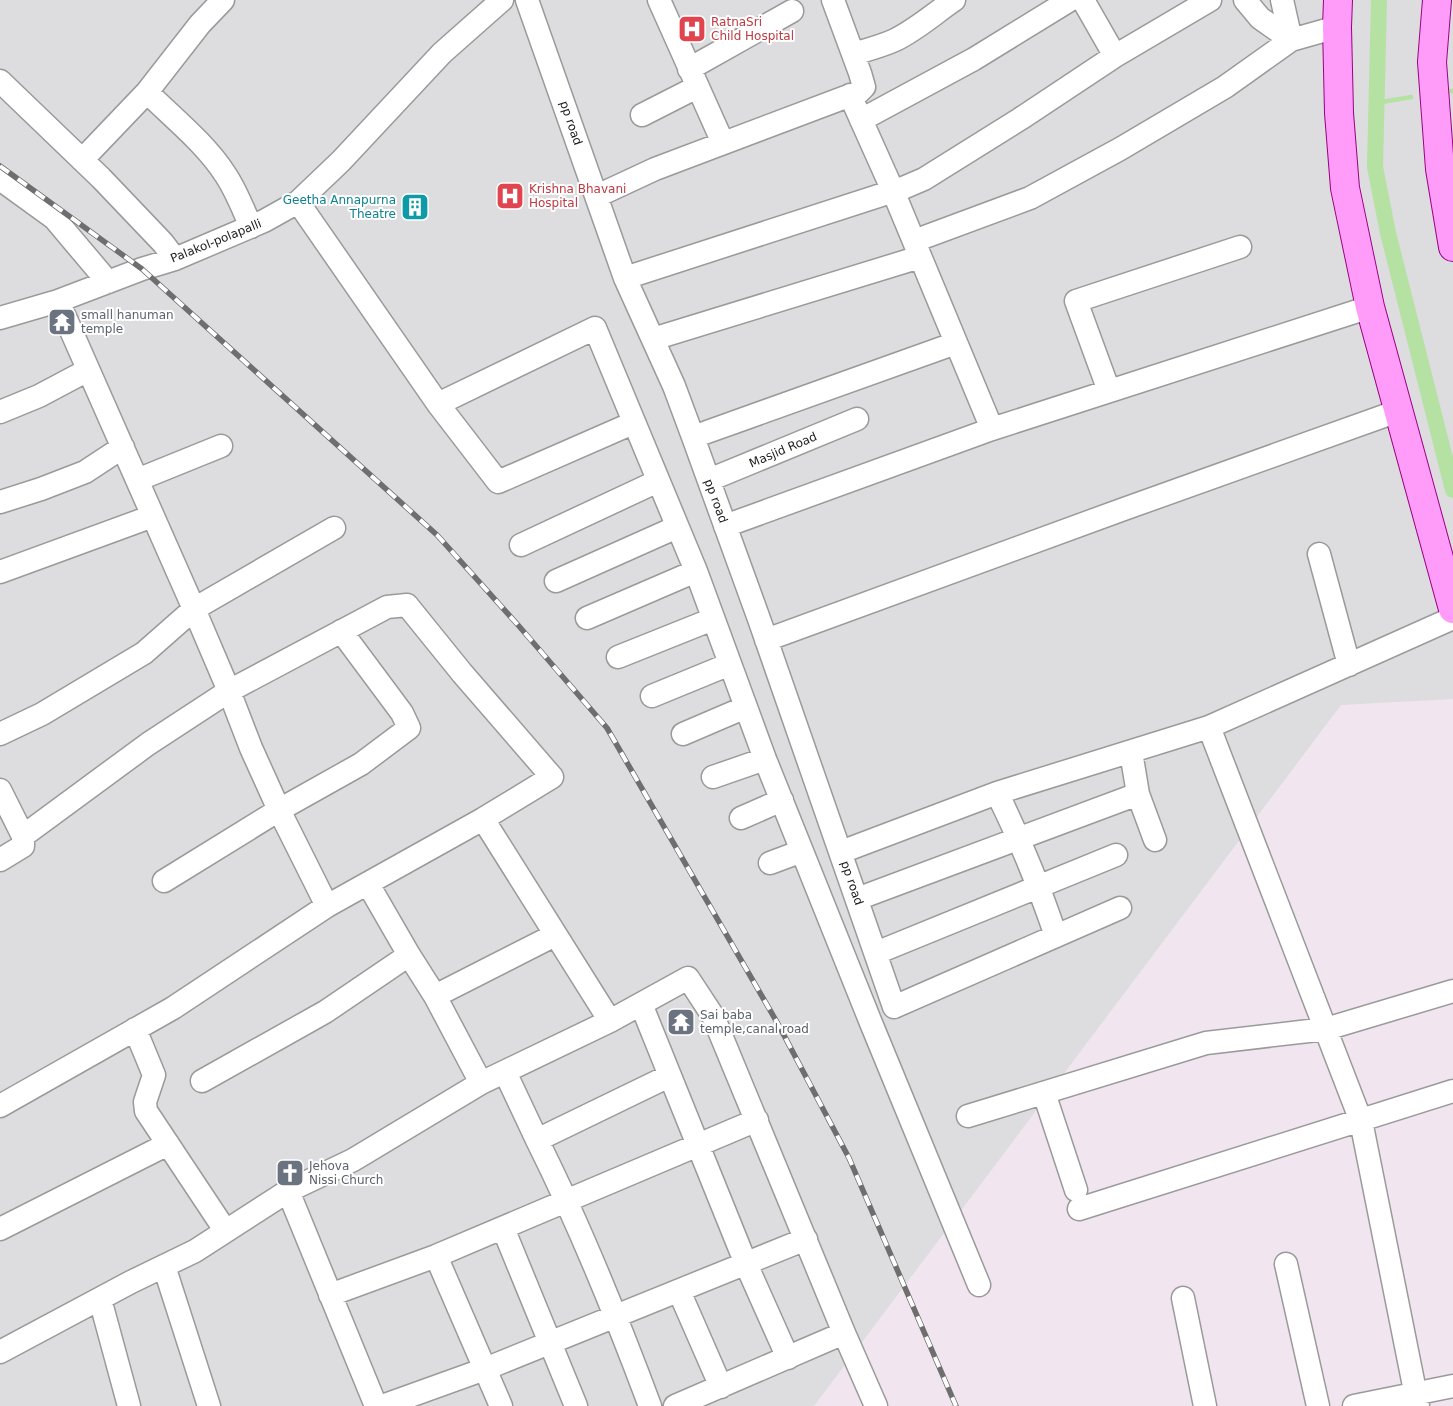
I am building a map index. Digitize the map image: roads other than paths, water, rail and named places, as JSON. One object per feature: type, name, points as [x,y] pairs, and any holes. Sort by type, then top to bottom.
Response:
[{"type":"main road","points":[[1338,0],[1339,113],[1345,188],[1370,307],[1453,610]]},
{"type":"main road","points":[[1437,0],[1432,62],[1440,169],[1453,247]]},
{"type":"street","points":[[82,160],[147,92],[200,24],[223,0]]},
{"type":"street","name":"pp road","points":[[527,0],[625,278],[674,386],[709,480],[858,899],[894,1007],[1056,936]]},
{"type":"street","points":[[658,0],[723,143]]},
{"type":"street","points":[[596,196],[655,169],[859,92],[864,87],[833,0]]},
{"type":"street","points":[[853,54],[894,40],[910,32],[954,0]]},
{"type":"street","points":[[861,120],[974,59],[1070,0]]},
{"type":"street","points":[[1083,0],[1115,56]]},
{"type":"street","points":[[625,278],[893,191],[924,179],[1020,119],[1115,56],[1210,0]]},
{"type":"street","points":[[1245,0],[1260,18],[1291,40]]},
{"type":"street","points":[[1282,0],[1291,40]]},
{"type":"street","name":"Palakol-polapalli","points":[[0,318],[58,301],[176,259],[264,222],[298,202],[341,161],[490,4]]},
{"type":"street","points":[[642,115],[792,11]]},
{"type":"street","points":[[653,339],[917,249],[1030,198],[1120,149],[1225,87],[1291,40],[1337,27]]},
{"type":"street","points":[[0,81],[82,160],[163,243],[176,259]]},
{"type":"street","points":[[147,92],[208,152],[225,174],[251,227]]},
{"type":"street","points":[[850,95],[893,191],[992,429]]},
{"type":"street","points":[[0,179],[54,218],[108,282]]},
{"type":"street","points":[[298,202],[438,404],[498,482],[633,423]]},
{"type":"street","points":[[1109,391],[1076,301],[1240,247]]},
{"type":"street","points":[[58,301],[194,608],[229,691],[250,748],[327,906]]},
{"type":"street","points":[[725,526],[992,429],[1370,307]]},
{"type":"street","points":[[438,404],[595,328],[696,572],[802,851],[979,1285]]},
{"type":"street","points":[[693,438],[956,343]]},
{"type":"street","points":[[0,412],[39,396],[88,370]]},
{"type":"street","points":[[766,640],[1398,411]]},
{"type":"street","name":"Masjid Road","points":[[709,480],[857,419]]},
{"type":"street","points":[[137,480],[221,446]]},
{"type":"street","points":[[0,502],[41,489],[84,472],[123,447]]},
{"type":"street","points":[[521,545],[658,481]]},
{"type":"street","points":[[0,572],[153,516]]},
{"type":"street","points":[[0,734],[42,714],[144,653],[194,608],[334,528]]},
{"type":"street","points":[[556,581],[677,528]]},
{"type":"street","points":[[1318,554],[1349,665]]},
{"type":"street","points":[[586,618],[696,572]]},
{"type":"street","points":[[0,1106],[173,1008],[327,906],[483,819],[552,777],[462,673],[407,605],[387,607],[229,691],[148,744],[23,836]]},
{"type":"street","points":[[841,852],[997,793],[1209,727],[1453,618]]},
{"type":"street","points":[[618,657],[713,619]]},
{"type":"street","points":[[164,881],[279,810],[361,764],[409,728],[402,713],[341,631]]},
{"type":"street","points":[[652,696],[730,664]]},
{"type":"street","points":[[683,734],[746,707]]},
{"type":"street","points":[[1209,727],[1361,1121],[1417,1400]]},
{"type":"street","points":[[1131,752],[1138,794],[1155,840]]},
{"type":"street","points":[[713,777],[766,759]]},
{"type":"street","points":[[0,790],[23,836],[23,846],[0,860]]},
{"type":"street","points":[[997,793],[1040,887],[1056,936],[1120,908]]},
{"type":"street","points":[[858,899],[1138,794]]},
{"type":"street","points":[[742,818],[782,800]]},
{"type":"street","points":[[483,819],[610,1021]]},
{"type":"street","points":[[770,863],[802,851]]},
{"type":"street","points":[[876,953],[1116,855]]},
{"type":"street","points":[[368,884],[435,996],[481,1083]]},
{"type":"street","points":[[435,996],[555,935]]},
{"type":"street","points":[[202,1081],[325,1012],[409,955]]},
{"type":"street","points":[[0,1352],[195,1251],[288,1191],[353,1160],[481,1083],[610,1021],[688,978],[714,1016],[844,1334],[876,1406]]},
{"type":"street","points":[[968,1116],[1206,1043],[1326,1030],[1453,991]]},
{"type":"street","points":[[641,1004],[697,1146],[746,1264],[788,1358]]},
{"type":"street","points":[[135,1029],[154,1075],[145,1102],[146,1111],[225,1230]]},
{"type":"street","points":[[505,1072],[567,1201],[616,1316],[650,1406]]},
{"type":"street","points":[[537,1140],[669,1076]]},
{"type":"street","points":[[1044,1093],[1078,1200],[1361,1121],[1453,1091]]},
{"type":"street","points":[[330,1295],[436,1256],[757,1120]]},
{"type":"street","points":[[0,1230],[168,1144]]},
{"type":"street","points":[[288,1191],[376,1406]]},
{"type":"street","points":[[503,1228],[576,1406]]},
{"type":"street","points":[[382,1406],[485,1369],[806,1239]]},
{"type":"street","points":[[436,1256],[501,1406]]},
{"type":"street","points":[[1286,1264],[1318,1406]]},
{"type":"street","points":[[164,1266],[209,1406]]},
{"type":"street","points":[[679,1291],[720,1387]]},
{"type":"street","points":[[1183,1298],[1205,1406]]},
{"type":"street","points":[[100,1299],[129,1406]]},
{"type":"street","points":[[676,1406],[844,1334]]},
{"type":"street","points":[[1354,1406],[1417,1400],[1453,1386]]},
{"type":"waterway","points":[[1379,0],[1375,167],[1388,233],[1453,490]]},
{"type":"waterway","points":[[1376,103],[1411,97]]},
{"type":"railway","points":[[0,166],[142,269],[437,535],[607,728],[778,1024],[849,1158],[956,1406]]},
{"type":"place","name":"RatnaSri Child Hospital","points":[[692,29]]},
{"type":"place","name":"Krishna Bhavani Hospital","points":[[510,196]]},
{"type":"place","name":"Geetha Annapurna Theatre","points":[[415,207]]},
{"type":"place","name":"small hanuman temple","points":[[62,322]]},
{"type":"place","name":"Sai baba temple,canal road","points":[[681,1022]]},
{"type":"place","name":"Jehova Nissi Church","points":[[290,1173]]}]
